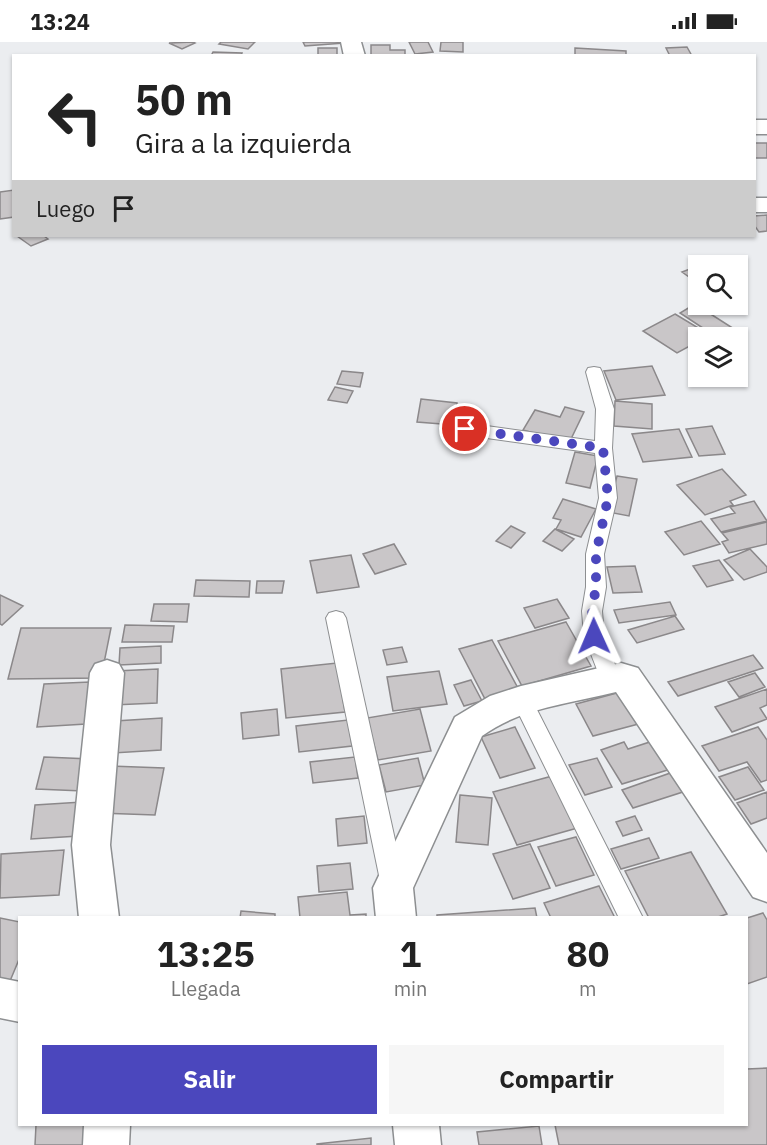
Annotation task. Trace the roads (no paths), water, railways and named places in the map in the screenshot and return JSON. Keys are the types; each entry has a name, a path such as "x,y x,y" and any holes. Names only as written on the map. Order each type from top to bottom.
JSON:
{"street":[{"path":"99,916 91,845 107,673"},
{"path":"395,903 468,727 484,713 522,700 626,678 767,885"},
{"path":"0,998 18,1002"},
{"path":"106,1145 107,1126"},
{"path":"416,1126 418,1145"}],"lane":[{"path":"594,372 605,409 603,448 608,498 596,554 596,587 592,611 594,636 611,680"},
{"path":"465,429 603,448"},
{"path":"336,618 395,903"},
{"path":"522,700 631,916"}]}
